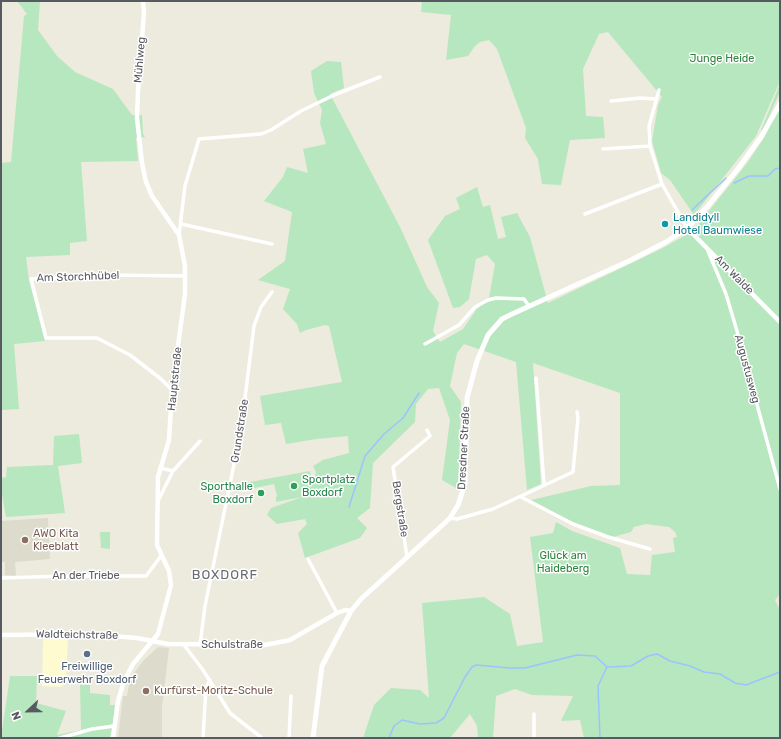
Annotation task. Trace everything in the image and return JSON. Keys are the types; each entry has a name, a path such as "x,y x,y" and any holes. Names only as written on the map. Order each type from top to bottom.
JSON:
{"main road":[{"name":"Dresdner Straße","path":"313,738 322,666 351,611 361,599 450,518 458,505 465,484 467,398 478,355 488,335 502,319 656,248 687,228 708,207 737,170 761,137 780,104"}],"street":[{"name":"Mühlweg","path":"137,118 144,12 143,1"},
{"path":"179,235 185,186 199,139 261,134 271,130 306,108 380,77"},
{"path":"659,90 649,126 650,146 662,184 687,228"},
{"path":"611,100 640,98 656,99"},
{"name":"Hauptstraße","path":"113,738 124,681 133,664 153,642 158,634 171,585 169,571 161,556 158,544 158,501 160,468 169,440 172,390 185,294 184,256 179,235 152,196 146,182 142,163 137,118"},
{"path":"603,148 650,146"},
{"path":"586,214 662,184"},
{"path":"181,224 272,244"},
{"name":"Am Walde","path":"687,228 708,251 780,322"},
{"name":"Augustusweg","path":"708,251 726,294 780,489"},
{"name":"Am Storchhübel","path":"172,390 130,355 97,338 46,338 31,279 113,275 185,276"},
{"name":"Grundstraße","path":"200,645 204,606 241,430 254,326 261,307 272,292"},
{"path":"425,344 459,325 475,307 488,300 496,298 524,298 530,306"},
{"path":"536,378 544,484"},
{"path":"450,518 457,519 493,509 521,497 544,484 573,472 578,418 577,412"},
{"name":"Bergstraße","path":"407,558 393,467 430,436 427,430"},
{"path":"158,501 173,471 200,440"},
{"path":"160,468 173,471"},
{"path":"521,497 573,524 608,537 650,549"},
{"name":"An der Triebe","path":"1,578 146,576 161,556"},
{"path":"308,559 337,613"},
{"name":"Schulstraße","path":"153,642 184,645 251,646 277,644 299,635 337,613 345,610 351,611"},
{"name":"Waldteichstraße","path":"1,635 87,634 137,638 153,642"},
{"path":"184,645 210,680 230,713 262,738"},
{"path":"203,738 206,688 210,680"},
{"path":"289,738 291,696"},
{"path":"534,714 534,738"},
{"path":"60,738 115,726"}],"shaded area":[{"name":"AWO Kita Kleeblatt","path":"48,518 50,559 15,562 16,576 5,575 5,562 1,562 1,521"},
{"path":"68,637 66,683 61,687 42,686 43,638"},
{"name":"Kurfürst-Moritz-Schule","path":"158,647 169,648 162,707 162,738 118,738 123,696 127,696 130,679 143,661"}],"green space":[{"path":"17,1 40,1 38,30 57,56 75,72 113,89 132,115 142,115 143,134 145,137 136,138 138,161 81,162 87,241 70,243 70,255 26,257 29,280 45,341 14,344 19,409 1,410 1,163 11,162 24,16 27,14"},
{"name":"Junge Heide","path":"422,1 780,1 780,81 756,136 694,215 670,180 661,173 652,141 658,105 662,97 608,32 599,34 583,69 586,116 603,117 605,138 570,140 561,185 542,184 538,159 525,138 526,128 497,49 489,40 480,42 468,56 446,60 451,15 421,12"},
{"name":"Glück am Haideberg","path":"327,61 341,62 344,88 330,94 401,229 427,287 439,303 433,331 440,342 463,329 476,310 489,298 495,264 487,255 476,259 469,299 460,307 453,308 428,240 445,216 460,209 456,198 477,187 483,207 490,205 498,239 506,237 501,217 517,213 530,237 548,303 661,249 693,231 748,162 764,138 780,104 780,594 775,600 780,610 780,738 584,738 580,720 561,721 573,696 532,695 515,689 496,696 493,738 478,738 477,726 470,714 450,738 363,738 374,705 391,688 420,690 429,698 422,603 484,597 510,614 517,646 543,642 530,537 553,533 556,522 572,531 620,548 627,574 650,575 652,555 675,552 673,538 677,537 675,532 669,527 646,524 634,527 631,532 613,537 572,522 531,500 591,486 620,485 620,393 533,363 541,484 527,490 516,362 464,344 457,353 450,386 461,402 458,489 442,480 450,420 439,388 428,389 416,404 415,422 373,463 370,508 357,518 367,528 360,538 305,558 298,533 307,524 305,519 277,524 267,515 271,508 302,497 276,502 277,496 274,484 235,492 233,485 310,471 313,486 316,472 313,466 323,460 349,453 348,436 286,444 281,423 265,425 260,396 342,382 329,326 325,325 300,333 297,324 283,309 290,289 258,280 285,261 292,212 264,201 283,177 287,167 308,173 303,149 326,144 320,123 322,110 314,93 311,71"},
{"path":"780,84 780,92 762,132 761,130"},
{"path":"79,434 82,463 58,466 65,513 6,517 1,489 1,478 6,477 7,467 53,465 54,436"},
{"path":"100,532 110,532 110,549 101,548"},
{"path":"10,676 37,676 36,703 66,711 57,735 81,730 80,685 90,685 90,693 110,695 110,705 115,705 113,724 86,730 112,727 110,738 1,738"}],"waterway":[{"path":"734,183 749,176 768,176 775,169 780,168"},
{"path":"692,210 726,178"},
{"path":"349,507 365,456 384,434 403,418 419,393"},
{"path":"600,738 598,686 607,667 631,666 648,656 657,654 670,661 690,666 704,672 720,674 735,683 746,685 780,672"},
{"path":"389,738 394,726 402,720 420,724 436,723 444,718 465,677 472,667 476,665 525,668 577,655 595,656 607,667"}],"place":[{"name":"Landidyll Hotel Baumwiese","path":"665,224"},
{"name":"Sportplatz Boxdorf","path":"294,486"},
{"name":"Sporthalle Boxdorf","path":"261,493"},
{"name":"AWO Kita Kleeblatt","path":"25,540"},
{"name":"Freiwillige Feuerwehr Boxdorf","path":"87,654"},
{"name":"Kurfürst-Moritz-Schule","path":"146,691"}],"district":[{"name":"BOXDORF","path":"225,575"}]}
